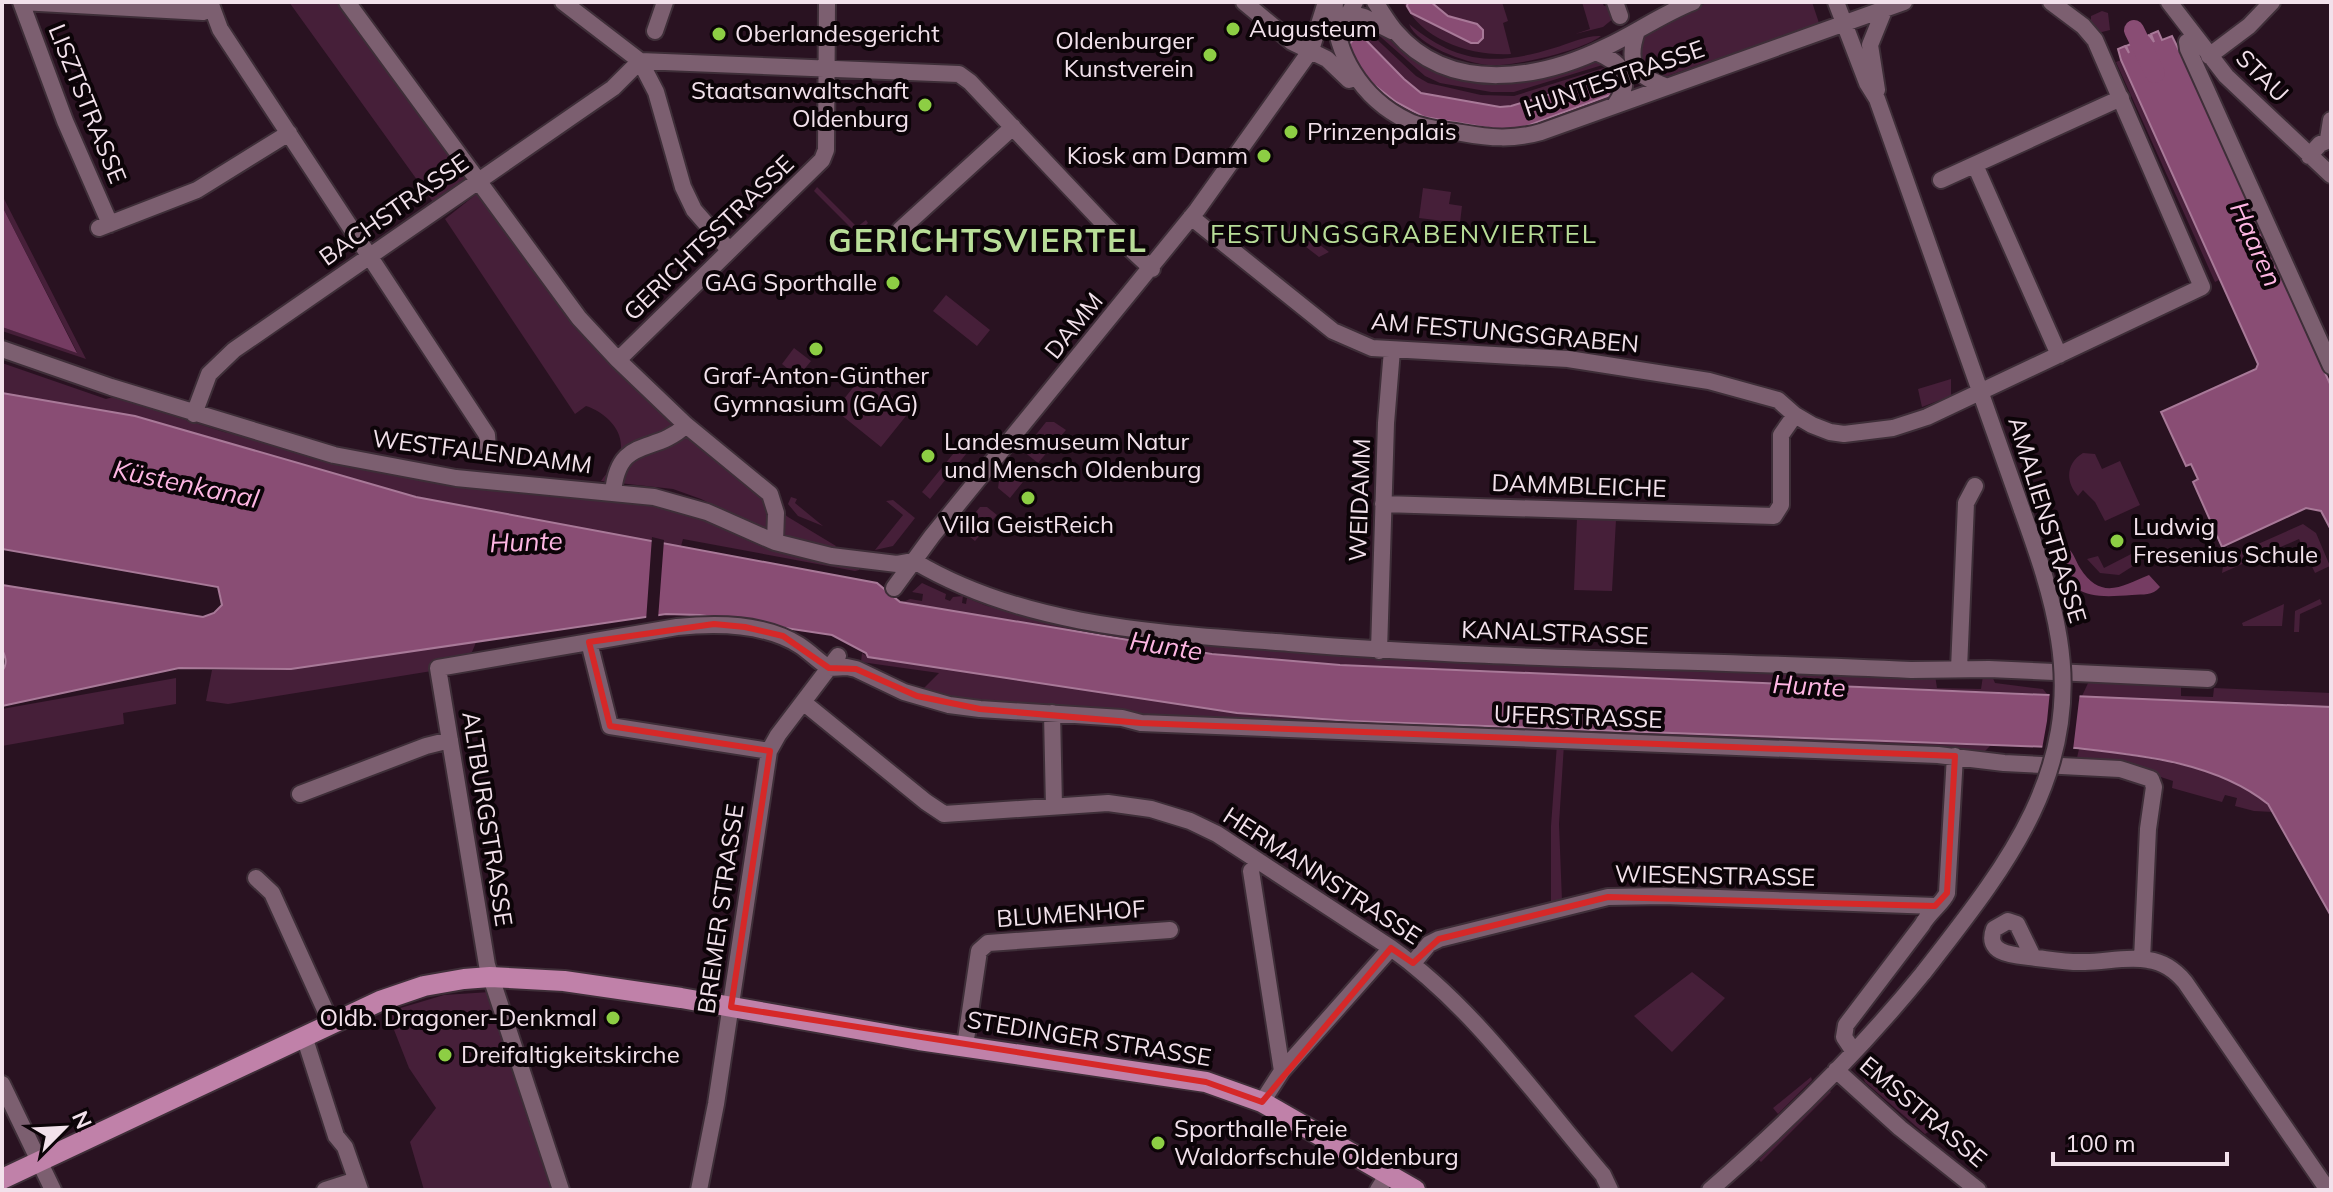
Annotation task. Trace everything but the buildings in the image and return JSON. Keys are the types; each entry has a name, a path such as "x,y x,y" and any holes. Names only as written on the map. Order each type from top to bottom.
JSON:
{"main road":[{"name":"STEDINGER STRASSE","path":"2,1179 380,1001 424,986 490,977 564,981 1206,1082 1262,1102 1383,1182 1415,1190"}],"street":[{"path":"21,2 203,12 210,6 220,29 487,435 488,448"},
{"name":"LISZTSTRASSE","path":"21,2 104,226 197,190 289,133"},
{"path":"347,2 579,318 686,425 770,494 776,513 775,542"},
{"path":"563,2 640,61 656,92 683,187 694,210 729,250"},
{"path":"655,31 665,2"},
{"name":"GERICHTSSTRASSE","path":"618,360 822,160 826,150 827,2"},
{"path":"1244,2 1292,42 1335,65 1379,107 1405,120"},
{"path":"1311,51 1326,2"},
{"name":"HUNTESTRASSE","path":"1335,2 1339,47 1355,74 1382,102 1405,120 1422,127 1500,139 1520,138 1904,2"},
{"path":"1375,2 1397,33"},
{"path":"1311,51 1352,8 1397,33 1440,64 1474,75 1494,77 1534,71 1596,52 1693,2"},
{"name":"AMALIENSTRASSE","path":"1710,1190 1783,1125 1854,1052 1924,972 1992,884 2015,849 2044,789 2063,712 2062,662 2053,608 2001,448 1877,99 1836,2"},
{"path":"1941,180 2121,98 2090,32 2051,2"},
{"name":"STAU","path":"2169,2 2226,76 2331,175"},
{"path":"2209,56 2249,26 2272,2"},
{"name":"AMALIENSTRASSE","path":"1877,99 1877,80 1870,45 1885,8"},
{"path":"1637,31 1632,48 1636,68 1642,77 1665,86"},
{"path":"2194,37 2187,42 2188,49 2331,366"},
{"name":"DAMM","path":"894,588 1152,269 1311,51"},
{"path":"1596,52 1616,62 1623,73 1623,94 1615,105"},
{"path":"640,61 959,74 1105,225 1152,269"},
{"name":"BACHSTRASSE","path":"194,414 203,385 218,364 234,350 613,88 640,61"},
{"name":"AM FESTUNGSGRABEN","path":"1191,217 1333,331 1372,348 1528,356 1606,364 1709,381 1778,400 1795,415 1830,432 1875,432 1914,422 2200,289 2201,281 2121,98"},
{"path":"2309,156 2320,144 2330,139 2331,120"},
{"path":"900,230 1013,127"},
{"path":"1975,165 2059,355"},
{"name":"WESTFALENDAMM","path":"2,349 194,414 334,455 394,468 533,487 654,497 691,506 775,542 859,560 897,564 914,561"},
{"name":"WEIDAMM","path":"1379,651 1386,423 1392,350"},
{"name":"DAMMBLEICHE","path":"1383,504 1774,516 1781,505 1781,435 1795,415"},
{"path":"613,492 618,463 627,455 686,425"},
{"path":"1959,669 1966,503 1975,486"},
{"name":"KANALSTRASSE","path":"914,561 984,594 1124,630 1379,651 2208,679"},
{"path":"769,751 610,726 589,642 677,627 729,625 783,636 834,662"},
{"name":"ALTBURGSTRASSE","path":"561,1190 490,977 438,668 589,642"},
{"name":"BREMER STRASSE","path":"699,1190 709,1147 769,751 834,662"},
{"name":"UFERSTRASSE","path":"834,662 917,696 980,709 1156,723 1955,756 2004,763 2120,769 2151,779 2154,787 2148,829 2142,959"},
{"name":"HERMANNSTRASSE","path":"803,702 944,814 1108,803 1151,809 1190,821 1250,854 1413,963 1462,1007 1603,1175 1610,1190"},
{"path":"1052,713 1054,807"},
{"path":"300,794 426,746 450,740"},
{"path":"1854,1052 1844,1037 1846,1025 1935,906 1945,899 1955,756"},
{"path":"1251,871 1282,1071"},
{"path":"256,878 272,893 331,1023"},
{"name":"WIESENSTRASSE","path":"1413,963 1429,944 1439,939 1608,897 1664,896 1935,906"},
{"name":"BLUMENHOF","path":"965,1046 979,951 988,943 1170,930"},
{"path":"1262,1102 1282,1071 1391,948"},
{"path":"2033,957 2067,962 2142,959 2164,964 2179,975 2328,1190"},
{"path":"304,1036 333,1128 345,1147 358,1185 325,1190"},
{"name":"EMSSTRASSE","path":"1836,1070 1900,1128 1978,1190"},
{"path":"2,1084 53,1190"}],"highlighted area":[{"path":"714,624 745,627 783,636 829,668 856,669 917,696 980,709 1141,723 1955,756 1947,893 1935,906 1608,897 1439,939 1413,963 1391,948 1262,1102 1206,1082 731,1007 770,751 610,726 589,642"}],"shaded area":[{"path":"289,2 341,2 468,177 433,202"},
{"path":"1403,2 1408,2 1411,13 1471,43 1483,38 1483,30 1477,24 1448,16 1431,2 1502,2 1508,21 1503,23 1511,54 1480,52 1449,43 1423,27 1412,16"},
{"path":"1582,2 1608,5 1614,18 1603,27 1575,34 1590,29"},
{"path":"1708,2 1812,2 1819,23 1659,79 1637,59 1642,34"},
{"path":"2102,11 2108,13 2110,30 2098,33 2091,23 2091,16"},
{"path":"1366,24 1381,32 1420,64 1465,82 1510,82 1599,58 1609,63 1514,92 1491,92 1440,83 1425,76"},
{"path":"1409,24 1444,47 1478,58 1533,54 1584,38 1601,36 1547,57 1488,65 1467,61 1431,46"},
{"path":"1368,31 1416,76 1428,83 1481,95 1514,96 1613,65 1620,80 1612,99 1519,133 1416,117 1373,90 1347,47 1396,102 1424,117 1531,126 1613,94 1500,107 1421,93 1403,79 1359,33 1363,35"},
{"path":"2121,60 2213,265 2219,280 2215,282 2116,62"},
{"path":"817,187 857,227 866,220 868,223 851,240 848,237 854,231 814,191"},
{"path":"1423,188 1451,192 1449,204 1462,206 1460,223 1419,218"},
{"path":"479,192 622,372 700,447 788,517 836,546 833,550 760,528 673,489 601,481 620,454 617,430 607,418 586,406 575,414 445,219"},
{"path":"2,195 86,359 2,331 2,327 77,352 2,206"},
{"path":"2,206 77,353 2,327"},
{"path":"1290,222 1329,252 1319,257 1288,233"},
{"path":"946,295 990,330 977,346 933,311"},
{"path":"794,348 811,361 798,377 782,364"},
{"path":"2,363 106,399 113,397 224,432 404,476 666,506 693,512 797,556 860,565 859,570 683,539 681,546 650,541 416,497 135,416 2,393"},
{"path":"864,374 910,411 881,447 835,410"},
{"path":"1951,379 1951,396 1922,407 1918,389"},
{"path":"1046,422 1054,422 1066,430 1038,463 1023,451"},
{"path":"962,443 970,449 930,499 922,492"},
{"path":"2083,453 2095,454 2102,469 2120,461 2140,505 2105,521 2095,502 2083,490 2078,496 2069,479 2073,462"},
{"path":"1012,464 1027,477 1010,498 998,488 999,481"},
{"path":"791,497 797,499 795,503 823,526 798,516 788,504"},
{"path":"893,500 915,518 893,546 875,550 903,515 886,501"},
{"path":"980,507 987,507 997,515 975,541 965,533 964,526"},
{"path":"1577,518 1616,520 1612,591 1574,590"},
{"path":"2303,524 2316,533 2330,566 2315,573 2299,539 2222,573 2224,559"},
{"path":"2066,547 2096,585 2112,588 2149,575 2160,587 2144,594 2104,596 2082,592 2069,577"},
{"path":"2137,551 2144,553 2141,561 2119,575 2100,573 2087,559 2098,556 2104,568"},
{"path":"922,583 946,594 945,599 950,601 953,597 963,596 962,603 966,604 967,598 987,606 1164,641 1378,656 1935,675 1937,688 1981,689 1983,676 1992,676 1995,683 2043,689 2047,694 1281,662 1149,644 903,602 910,599 922,601 923,594 912,592"},
{"path":"2320,599 2322,604 2300,614 2299,632 2294,632 2295,611"},
{"path":"2284,604 2282,626 2243,626 2242,623"},
{"path":"477,640 472,652 438,670 228,704 206,701 212,670 291,669"},
{"path":"862,653 868,657 1237,713 1350,721 1990,746 1979,757 1142,718 942,700 919,693 939,673 861,662"},
{"path":"176,678 176,704 123,713 124,724 2,746 2,709"},
{"path":"2089,681 2181,684 2181,696 2213,697 2214,688 2331,693 2331,707 2091,698 2082,696"},
{"path":"1557,744 1564,744 1559,824 1562,901 1551,904 1551,826"},
{"path":"2079,749 2155,760 2213,774 2239,784 2259,797 2273,812 2235,806 2237,798 2225,795 2222,802 2172,788 2173,781 2121,764 2076,762"},
{"path":"1692,972 1725,998 1672,1052 1634,1016"},
{"path":"490,992 558,1190 424,1190 410,1142 436,1108 409,1068 387,1012 444,995"},
{"path":"1865,1067 1875,1072 1871,1079 1930,1131 1925,1134 1865,1082 1862,1074"},
{"path":"1811,1077 1812,1080 1778,1114 1773,1108"},
{"path":"1829,1090 1831,1092 1761,1162 1759,1160"}],"water":[{"path":"1408,2 1431,2 1448,16 1477,24 1483,30 1483,38 1478,43 1471,43 1411,13"},
{"path":"2158,31 2162,40 2172,36 2201,95 2331,386 2331,530 2321,511 2306,508 2222,547 2193,482 2198,479 2191,464 2186,466 2161,412 2256,369 2258,364 2121,60 2118,49 2125,46 2129,53 2126,46 2133,43 2137,52 2147,47 2143,38 2149,35 2154,42 2151,34"},
{"path":"1359,33 1421,93 1500,107 1605,78 1613,94 1519,129 1500,130 1424,117 1396,102 1369,81 1347,47"},
{"path":"2,393 135,416 416,497 877,583 900,602 1212,654 1340,665 2331,707 2331,916 2268,804 2225,779 2151,758 2076,748 1350,721 1237,713 868,657 832,635 700,615 666,614 291,669 179,668 2,706 2,671 6,660 2,650 2,585 203,617 214,613 222,605 218,587 2,549"}],"pier":[{"path":"652,537 664,540 658,619 646,621"},
{"path":"2047,690 2080,692 2073,750 2076,752 2036,751 2042,749 2050,691"}],"waterway":[{"name":"Haaren","path":"2134,30 2155,73"}],"place":[{"name":"Augusteum","path":"1233,29"},
{"name":"Oberlandesgericht","path":"719,34"},
{"name":"Oldenburger Kunstverein","path":"1210,55"},
{"name":"Staatsanwaltschaft Oldenburg","path":"925,105"},
{"name":"Prinzenpalais","path":"1291,132"},
{"name":"Kiosk am Damm","path":"1264,156"},
{"name":"GAG Sporthalle","path":"893,283"},
{"name":"Graf-Anton-Günther Gymnasium (GAG)","path":"816,349"},
{"name":"Landesmuseum Natur und Mensch Oldenburg","path":"928,456"},
{"name":"Villa GeistReich","path":"1028,498"},
{"name":"Ludwig Fresenius Schule","path":"2117,541"},
{"name":"Oldb. Dragoner-Denkmal","path":"613,1018"},
{"name":"Dreifaltigkeitskirche","path":"445,1055"},
{"name":"Sporthalle Freie Waldorfschule Oldenburg","path":"1158,1143"}],"district":[{"name":"FESTUNGSGRABENVIERTEL","path":"1404,234"},
{"name":"GERICHTSVIERTEL","path":"988,241"}],"water label":[{"name":"Küstenkanal","path":"186,484"},
{"name":"Hunte","path":"526,542"},
{"name":"Hunte","path":"1166,646"},
{"name":"Hunte","path":"1809,686"}]}
